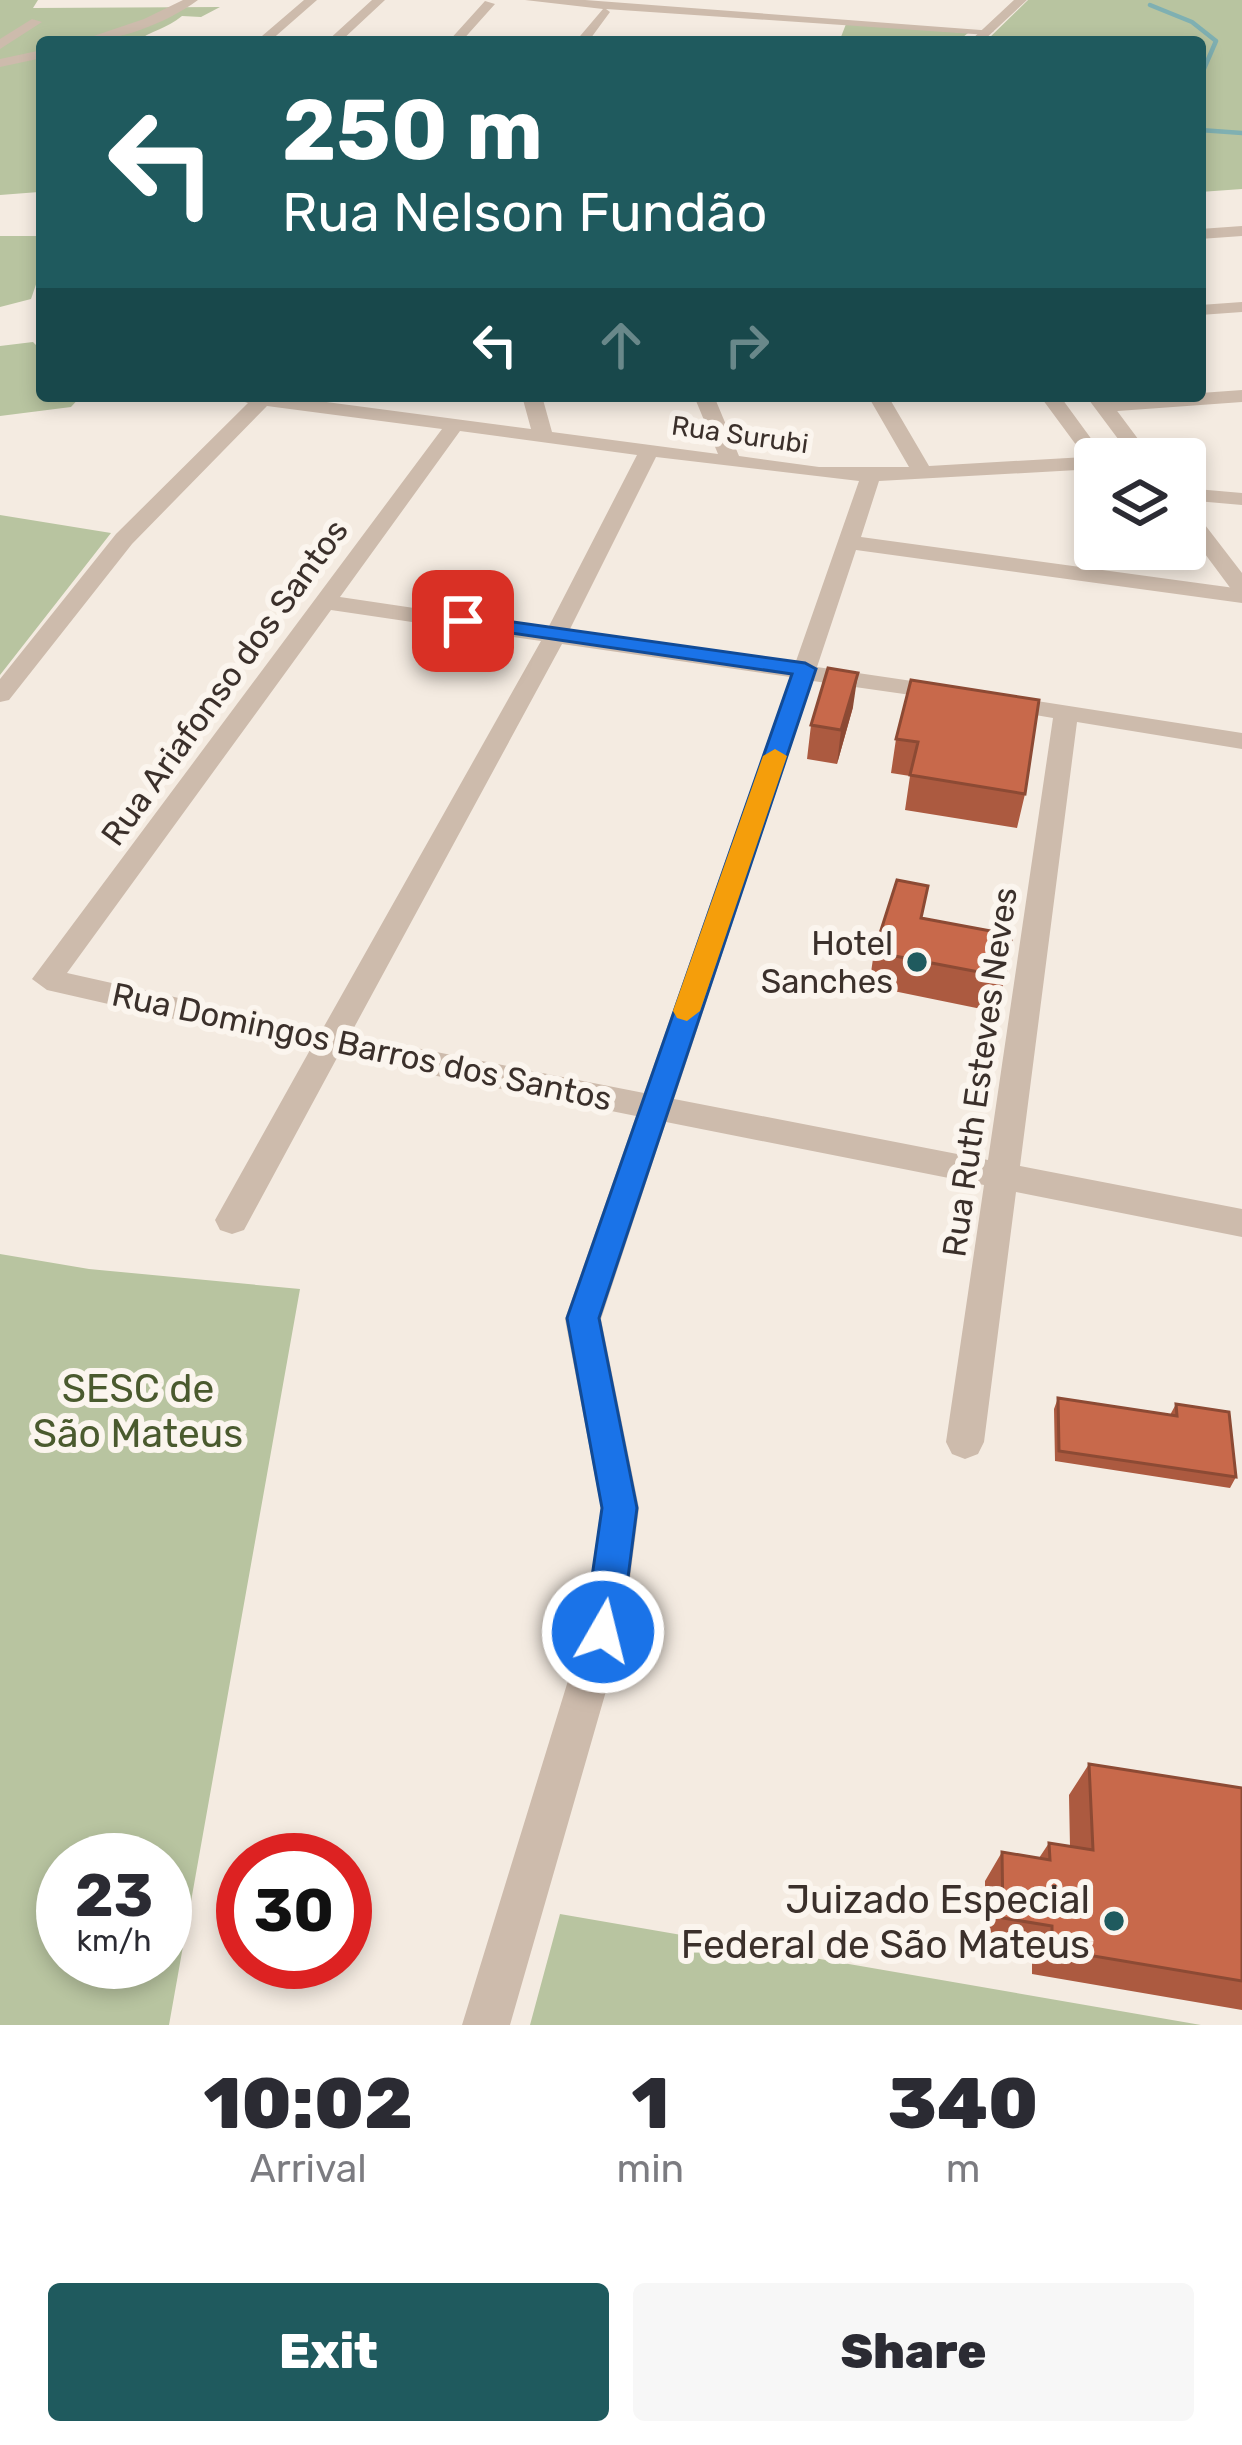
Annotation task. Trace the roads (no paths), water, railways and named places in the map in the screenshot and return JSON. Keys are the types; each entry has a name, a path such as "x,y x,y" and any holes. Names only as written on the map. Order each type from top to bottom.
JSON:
{"street":[{"path":"102,36 148,22 192,0"},
{"path":"268,36 311,0"},
{"path":"339,36 379,0"},
{"path":"531,0 660,4 827,30 988,31"},
{"path":"810,0 827,30"},
{"path":"982,36 1021,0"},
{"path":"460,36 489,4"},
{"path":"586,36 604,12"},
{"path":"0,45 36,22"},
{"path":"0,63 36,55"},
{"path":"1206,234 1242,231"},
{"path":"1206,310 1242,307"},
{"path":"1206,397 1242,396"},
{"path":"0,695 124,538 260,402"},
{"name":"Rua Surubi","path":"310,402 359,404 455,425 871,475 1074,462"},
{"path":"534,402 543,436"},
{"path":"706,402 731,461"},
{"path":"881,402 922,472"},
{"path":"1054,402 1079,438"},
{"path":"1101,402 1127,438"},
{"name":"Rua Ariafonso dos Santos","path":"47,979 455,425"},
{"path":"232,1220 556,634 650,450"},
{"path":"485,2025 603,1632 620,1508 583,1318 871,475"},
{"path":"1206,496 1242,499"},
{"path":"1206,541 1242,592"},
{"path":"848,542 1242,592"},
{"path":"324,602 805,669 1242,741"},
{"name":"Rua Ruth Esteves Neves","path":"965,1442 1066,713"},
{"name":"Rua Domingos Barros dos Santos","path":"47,979 330,1043 1242,1223"}],"waterway":[{"path":"1150,5 1192,22 1216,41 1206,64"},
{"path":"1206,130 1242,133"}],"place":[{"name":"Hotel Sanches","path":"917,962"},
{"name":"Juizado Especial Federal de São Mateus","path":"1114,1921"}],"park label":[{"name":"SESC de São Mateus","path":"138,1410"}]}
